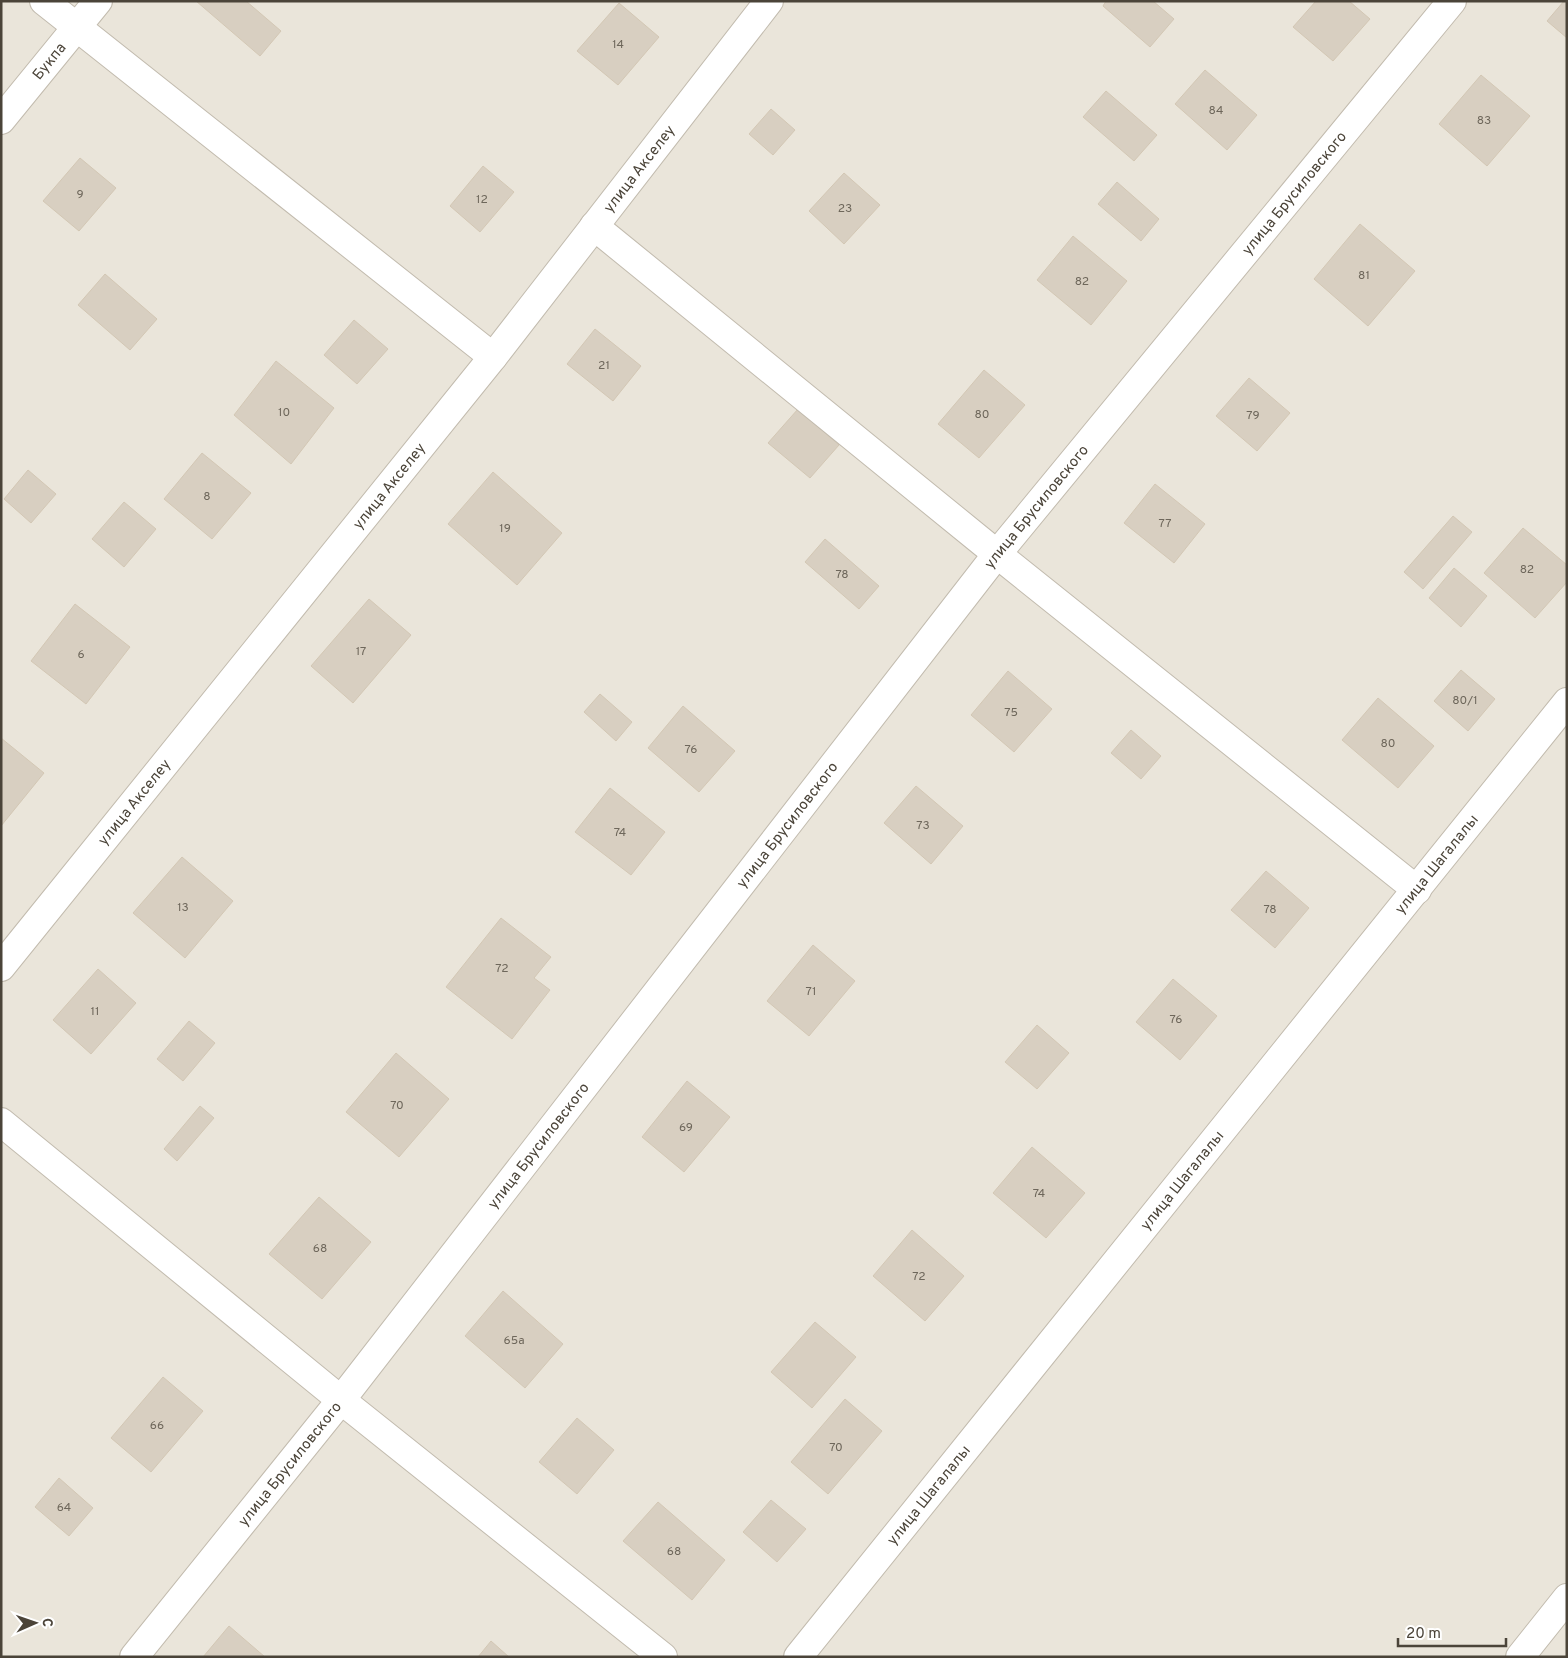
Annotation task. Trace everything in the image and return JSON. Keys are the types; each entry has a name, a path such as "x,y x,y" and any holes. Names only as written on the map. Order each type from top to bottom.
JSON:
{"street":[{"path":"44,1 493,356"},
{"name":"Букпа","path":"1,120 98,1"},
{"name":"улица Акселеу","path":"1,967 493,356 769,1"},
{"name":"улица Брусиловского","path":"134,1657 341,1400 997,554 1452,1"},
{"path":"594,226 997,554 1417,890"},
{"name":"улица Шагалалы","path":"798,1657 1567,702"},
{"path":"1,1122 341,1400 663,1657"},
{"path":"1520,1657 1567,1598"}],"shaded area":[{"path":"1,1 1567,1 1567,1657 1,1657"}],"building":[{"path":"196,1 246,1 281,31 260,56"},
{"path":"1106,1 1153,1 1174,19 1150,47 1103,6"},
{"path":"1316,1 1349,1 1370,19 1333,61 1293,27"},
{"path":"1564,1 1567,1 1567,38 1547,21"},
{"path":"619,3 659,37 618,85 577,51"},
{"path":"1205,70 1257,115 1227,150 1175,104"},
{"path":"1481,75 1530,116 1487,166 1439,124"},
{"path":"1106,91 1157,135 1134,161 1083,117"},
{"path":"771,109 795,130 773,155 749,134"},
{"path":"80,158 116,188 79,231 43,201"},
{"path":"483,166 514,192 480,232 450,206"},
{"path":"844,173 880,205 844,244 809,211"},
{"path":"1117,182 1159,219 1141,241 1098,204"},
{"path":"1360,224 1415,271 1368,326 1314,279"},
{"path":"1073,236 1127,281 1091,325 1037,280"},
{"path":"105,274 157,319 130,350 78,305"},
{"path":"354,320 388,349 357,384 324,355"},
{"path":"595,329 641,366 613,401 567,364"},
{"path":"276,361 334,408 291,464 234,415"},
{"path":"984,370 1025,405 979,458 938,424"},
{"path":"1249,378 1290,413 1257,451 1216,416"},
{"path":"798,409 839,445 810,478 768,443"},
{"path":"202,453 251,493 212,539 164,499"},
{"path":"28,470 56,494 31,523 4,499"},
{"path":"493,472 562,533 517,585 448,524"},
{"path":"1155,484 1205,524 1174,563 1124,523"},
{"path":"124,502 156,529 124,567 92,539"},
{"path":"1453,516 1472,532 1423,589 1404,572"},
{"path":"1523,528 1567,565 1567,582 1535,618 1484,573"},
{"path":"825,539 879,586 859,609 805,562"},
{"path":"1454,568 1487,596 1461,627 1429,598"},
{"path":"369,599 411,635 353,703 311,666"},
{"path":"75,604 130,647 86,704 31,661"},
{"path":"1461,670 1495,699 1468,731 1434,701"},
{"path":"1008,671 1052,709 1014,752 971,715"},
{"path":"600,694 632,722 616,741 584,712"},
{"path":"1378,698 1434,746 1398,788 1342,740"},
{"path":"683,706 735,751 699,792 648,748"},
{"path":"1131,730 1161,756 1141,779 1111,753"},
{"path":"1,738 44,773 1,826"},
{"path":"916,786 963,826 931,864 884,823"},
{"path":"610,788 665,832 631,875 575,832"},
{"path":"182,857 233,901 185,958 133,913"},
{"path":"1266,871 1309,908 1275,948 1231,910"},
{"path":"501,918 551,957 534,978 550,990 512,1039 446,987"},
{"path":"813,945 855,981 809,1036 767,1001"},
{"path":"98,969 136,1003 91,1054 53,1020"},
{"path":"1173,979 1217,1016 1180,1060 1136,1022"},
{"path":"189,1021 215,1043 183,1081 157,1059"},
{"path":"1037,1025 1069,1053 1037,1089 1005,1062"},
{"path":"396,1053 449,1099 399,1157 346,1112"},
{"path":"687,1081 730,1117 684,1172 642,1137"},
{"path":"200,1106 214,1118 177,1161 164,1149"},
{"path":"1032,1147 1085,1193 1046,1238 993,1193"},
{"path":"319,1197 371,1242 322,1299 269,1254"},
{"path":"912,1230 964,1276 925,1321 873,1276"},
{"path":"503,1291 563,1344 525,1388 465,1336"},
{"path":"815,1322 856,1357 812,1408 771,1372"},
{"path":"163,1377 203,1411 151,1472 111,1438"},
{"path":"845,1399 882,1431 828,1494 791,1462"},
{"path":"577,1418 614,1450 577,1494 539,1462"},
{"path":"59,1478 93,1508 69,1536 35,1507"},
{"path":"771,1500 806,1529 777,1562 743,1532"},
{"path":"658,1502 725,1560 692,1600 623,1541"},
{"path":"229,1626 265,1657 203,1657"},
{"path":"491,1641 509,1657 478,1657"}]}
